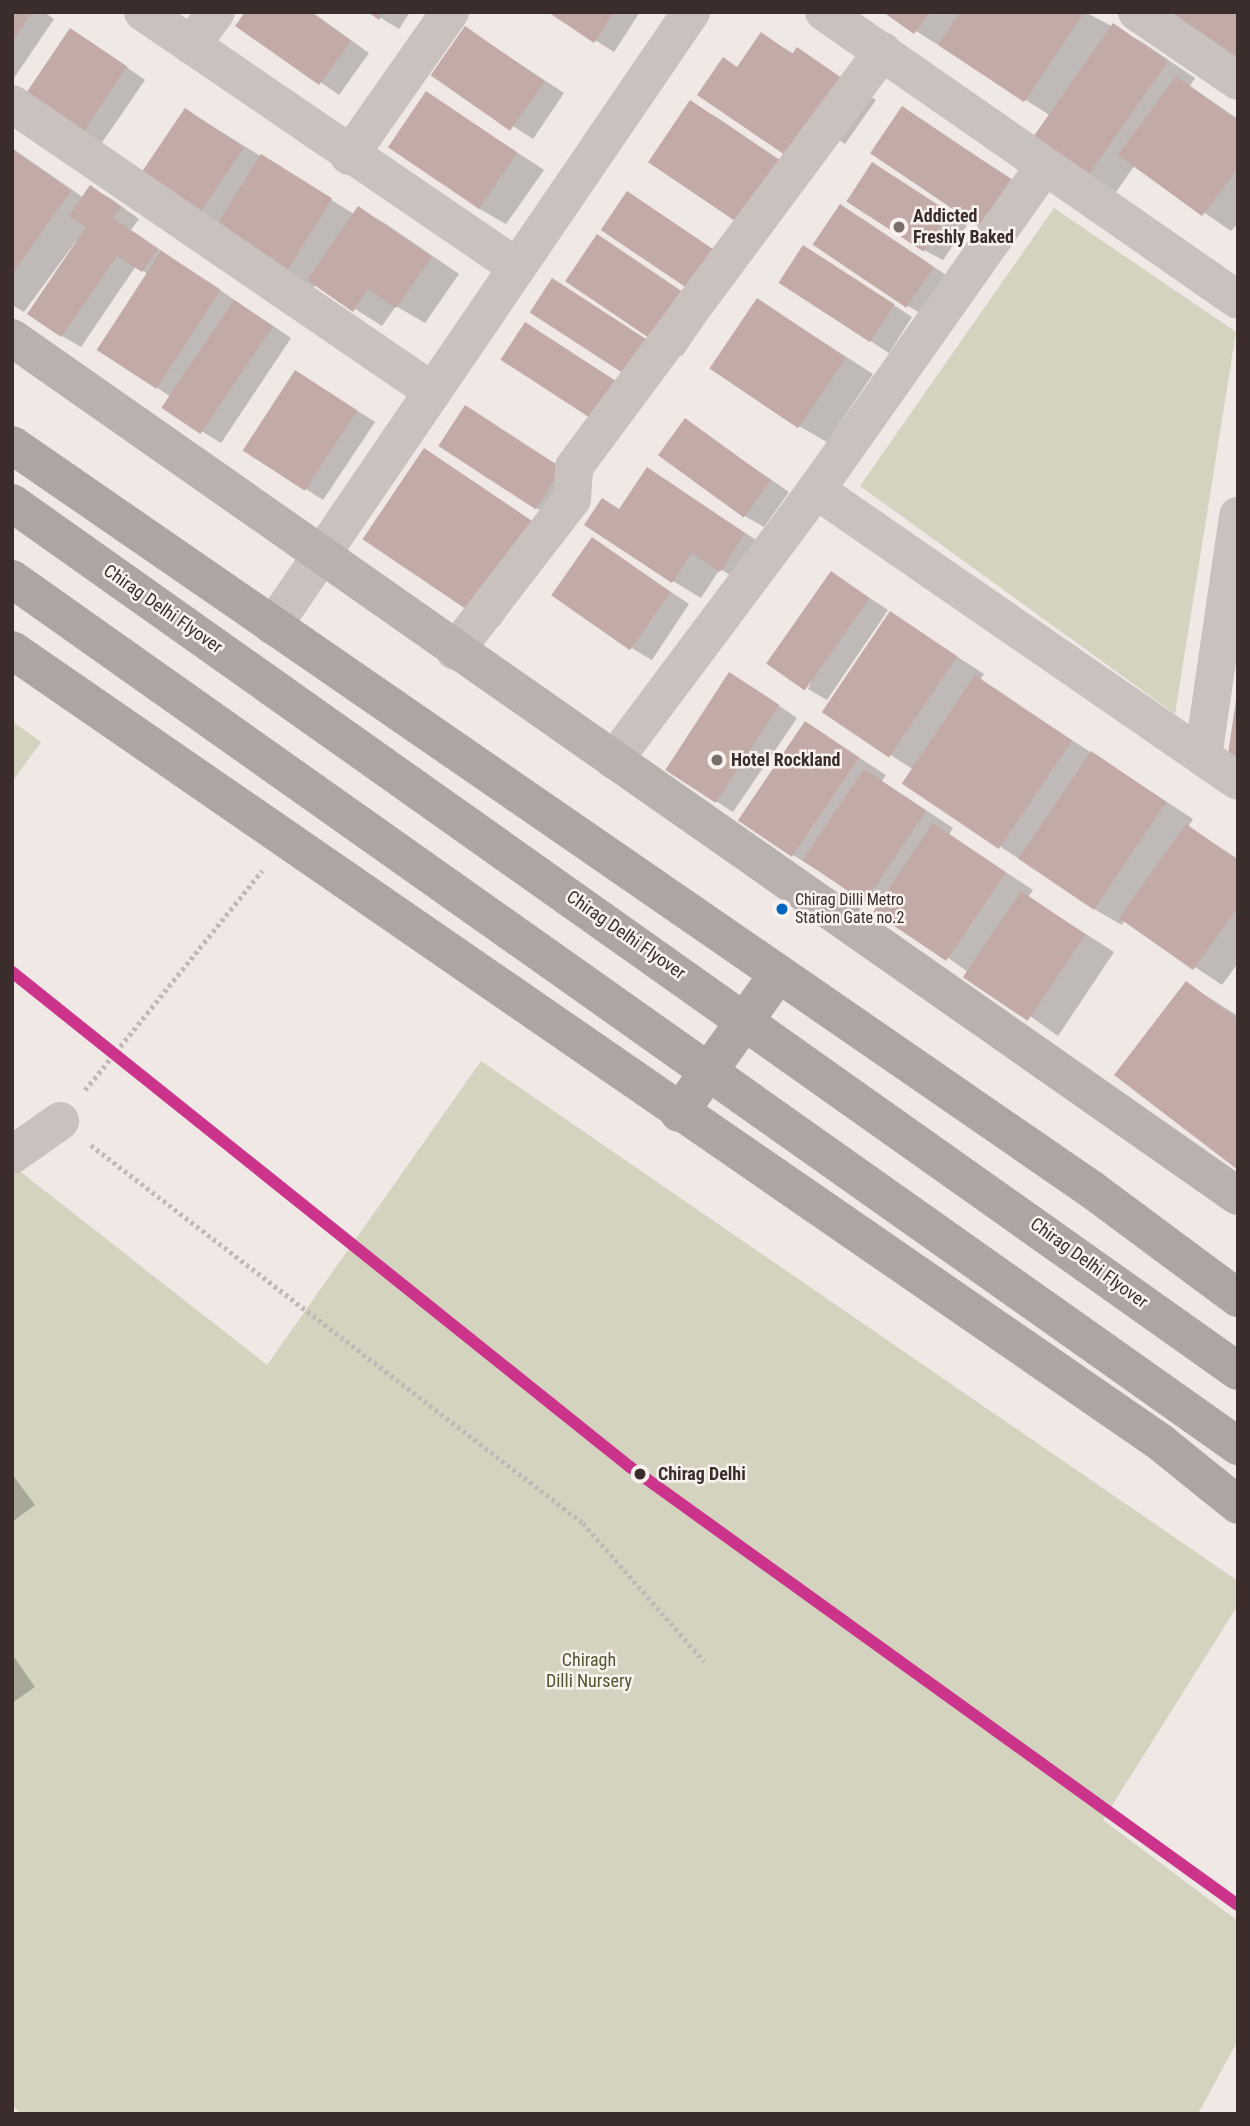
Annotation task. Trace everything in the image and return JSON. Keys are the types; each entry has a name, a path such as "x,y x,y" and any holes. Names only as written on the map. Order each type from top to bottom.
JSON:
{"main road":[{"path":"12,445 1091,1189 1238,1298"},
{"name":"Chirag Delhi Flyover","path":"12,503 1238,1371"},
{"path":"12,579 1238,1446"},
{"path":"12,650 679,1113 1160,1442 1238,1505"},
{"path":"679,1113 778,974"}],"street":[{"path":"143,12 349,156 517,267"},
{"path":"191,45 216,12"},
{"path":"349,156 450,12"},
{"path":"273,626 691,12"},
{"path":"824,12 1238,300"},
{"path":"1137,12 1238,81"},
{"path":"455,651 572,499 574,467 883,51"},
{"path":"12,104 432,391"},
{"path":"614,760 816,489 1044,167"},
{"path":"12,338 455,651 1238,1196"},
{"path":"816,489 1238,781"},
{"path":"1203,757 1238,516"},
{"path":"12,1155 60,1121"}],"path":[{"path":"287,841 60,1121 583,1523 704,1661"}],"green space":[{"path":"1054,208 1236,332 1175,714 860,486"},
{"path":"12,721 41,742 12,782"},
{"name":"Chiragh Dilli Nursery","path":"481,1061 1238,1581 1238,1605 1103,1820 1238,1921 1238,2040 1198,2114 21,2114 12,2105 12,1165 267,1365"}],"building":[{"path":"12,12 32,12 12,42"},
{"path":"245,12 311,12 351,41 319,85 235,26"},
{"path":"368,12 383,12 379,20"},
{"path":"548,12 614,12 594,43"},
{"path":"883,12 930,12 914,34"},
{"path":"960,12 1084,12 1024,102 938,45"},
{"path":"1171,12 1238,12 1238,67"},
{"path":"1113,23 1168,61 1087,177 1032,139"},
{"path":"465,26 544,82 510,131 431,75"},
{"path":"70,28 127,67 82,134 25,95"},
{"path":"761,32 792,54 797,47 849,83 785,155 697,95 723,57 737,67"},
{"path":"1176,76 1238,121 1238,168 1202,216 1118,155"},
{"path":"426,91 517,153 479,209 388,147"},
{"path":"690,100 781,162 739,224 648,162"},
{"path":"902,106 1011,179 979,227 870,153"},
{"path":"185,108 244,148 192,225 133,185"},
{"path":"12,149 71,191 12,274"},
{"path":"261,154 332,199 283,277 212,233"},
{"path":"872,162 949,212 924,252 846,201"},
{"path":"90,185 121,207 113,218 158,249 142,272 117,256 61,337 27,314 86,227 69,216"},
{"path":"627,191 717,251 690,290 601,230"},
{"path":"840,204 934,267 906,308 813,245"},
{"path":"358,206 432,257 396,308 368,289 353,312 307,280"},
{"path":"597,234 694,299 662,347 565,281"},
{"path":"803,245 894,304 870,342 778,283"},
{"path":"161,251 221,290 156,389 97,350"},
{"path":"552,278 655,345 633,379 530,312"},
{"path":"757,298 846,358 798,428 709,368"},
{"path":"234,300 273,326 200,434 161,408"},
{"path":"525,322 624,386 599,424 500,360"},
{"path":"295,370 357,410 305,491 243,451"},
{"path":"465,405 562,468 536,509 438,446"},
{"path":"685,418 771,480 744,518 658,455"},
{"path":"424,448 532,521 470,612 362,539"},
{"path":"647,467 745,533 720,572 692,553 672,583 584,525 602,498 619,509"},
{"path":"592,537 671,592 630,650 551,595"},
{"path":"831,571 870,598 805,691 766,664"},
{"path":"890,611 957,656 889,757 822,712"},
{"path":"729,672 779,705 716,803 665,770"},
{"path":"975,675 1072,740 999,849 902,784"},
{"path":"1236,700 1238,701 1238,770 1226,768"},
{"path":"805,721 859,757 792,857 738,820"},
{"path":"1091,751 1166,802 1094,910 1018,859"},
{"path":"864,769 926,811 865,902 802,860"},
{"path":"933,823 1006,872 946,961 873,912"},
{"path":"1186,824 1238,860 1238,907 1193,970 1119,918"},
{"path":"1021,891 1086,935 1028,1021 963,977"},
{"path":"1186,981 1238,1020 1238,1170 1114,1075"}],"transit line":[{"path":"12,972 630,1467 1238,1905"}],"place":[{"name":"Addicted Freshly Baked","path":"899,227"},
{"name":"Hotel Rockland","path":"717,760"},
{"name":"Chirag Dilli Metro Station Gate no.2","path":"782,909"},
{"name":"Chirag Delhi","path":"640,1474"}]}
